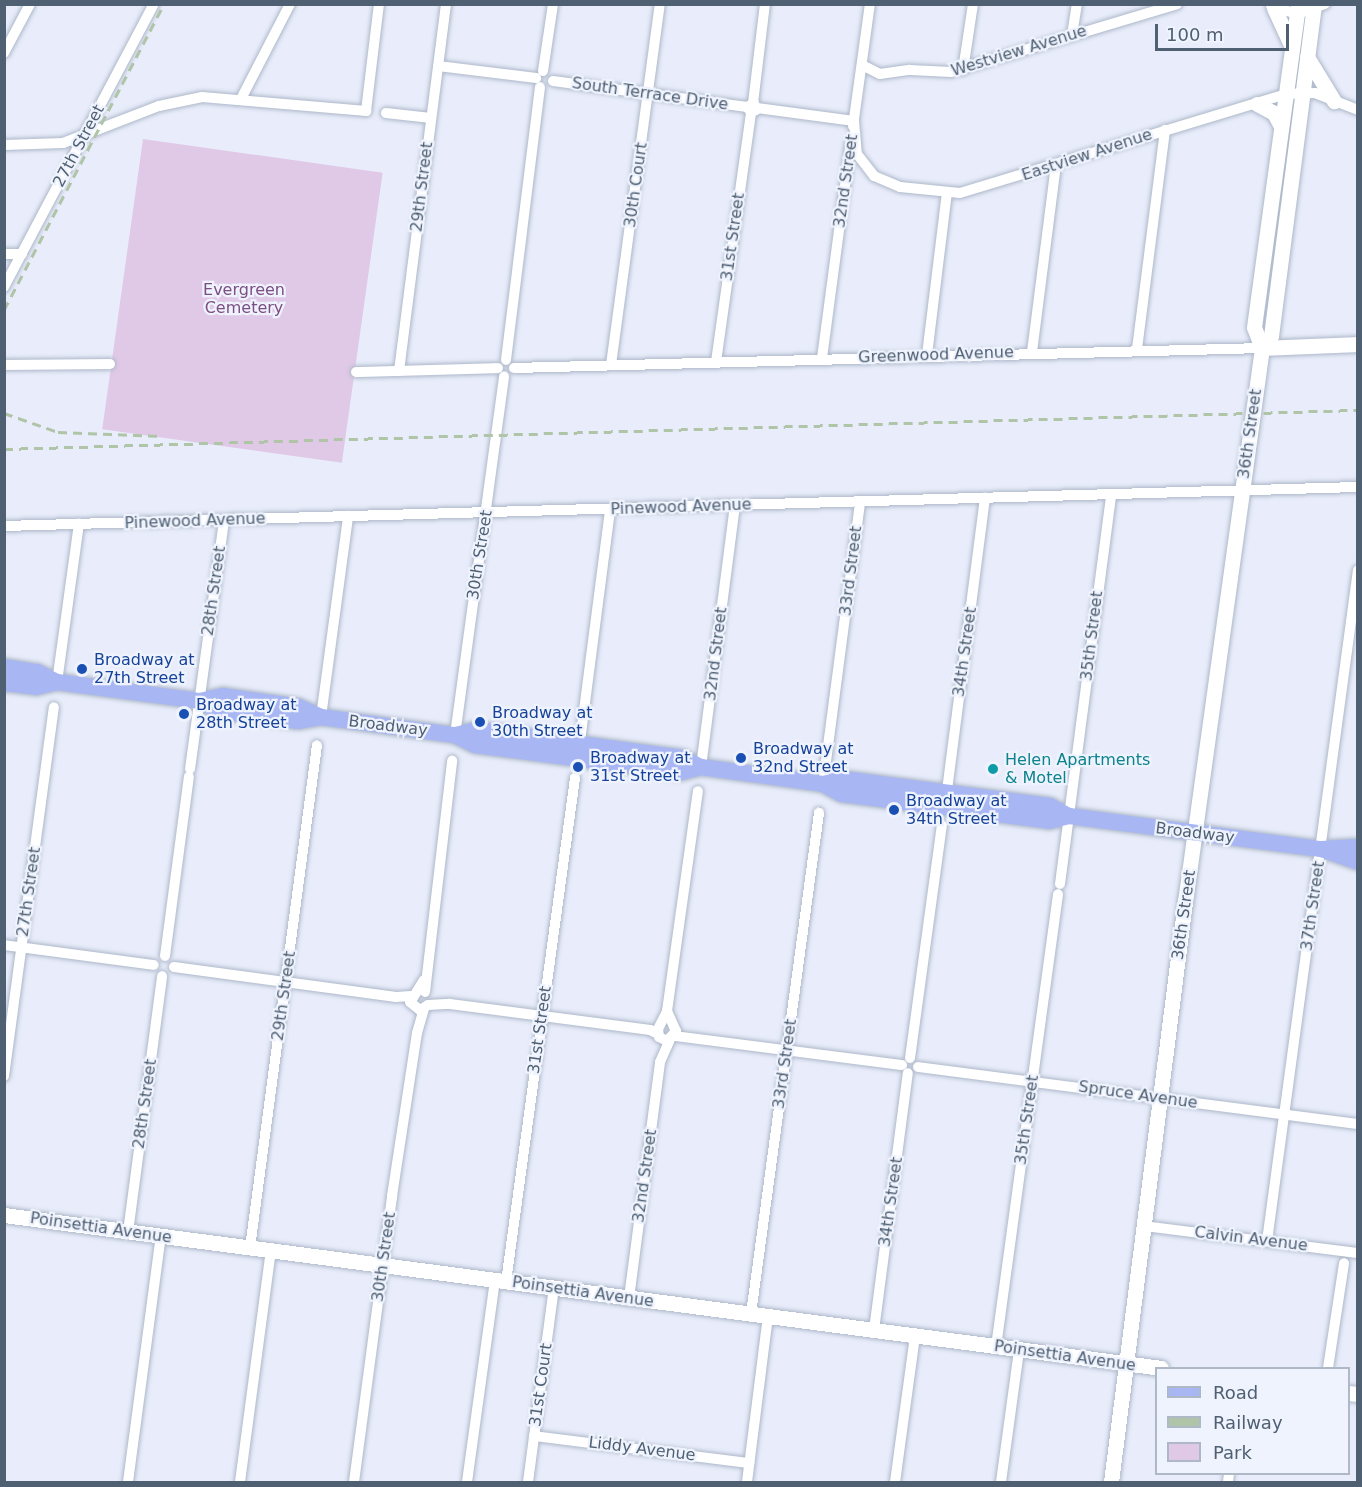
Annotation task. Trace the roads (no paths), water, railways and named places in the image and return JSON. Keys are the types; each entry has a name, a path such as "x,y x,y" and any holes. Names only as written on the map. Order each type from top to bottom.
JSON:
{"main road":[{"name":"Broadway","path":"4,667 37,672 57,682 199,701 223,696 299,707 321,717 455,735 475,745 579,751 681,772 701,767 823,784 842,794 946,800 1049,821 1069,816 1321,849 1358,847"},
{"name":"Broadway","path":"4,683 36,687 57,682"},
{"name":"Broadway","path":"1321,849 1358,862"}],"street":[{"path":"4,53 30,4"},
{"name":"27th Street","path":"4,287 154,4"},
{"path":"242,97 290,4"},
{"path":"4,146 63,143 179,100 242,97 366,111 379,4"},
{"name":"29th Street","path":"399,371 446,4"},
{"name":"30th Street","path":"455,735 487,512 540,79 553,4"},
{"name":"30th Court","path":"611,364 660,4"},
{"name":"31st Street","path":"716,362 765,4"},
{"name":"32nd Street","path":"822,358 870,4"},
{"path":"963,70 973,4"},
{"path":"1072,35 1077,4"},
{"name":"Westview Avenue","path":"862,65 880,74 963,70 1177,4"},
{"path":"1271,6 1297,9 1318,6"},
{"path":"1271,6 1292,46"},
{"name":"36th Street","path":"1111,1482 1195,833 1262,348 1270,336 1307,57 1318,6"},
{"name":"36th Street","path":"1262,348 1254,327 1297,9"},
{"path":"1307,57 1334,101"},
{"path":"438,66 540,79"},
{"name":"South Terrace Drive","path":"540,79 548,87 552,81 854,121"},
{"name":"Eastview Avenue","path":"854,121 857,154 874,176 900,187 947,193 973,191 1165,130 1257,105 1285,94 1303,91 1358,110"},
{"path":"1257,105 1274,113 1281,126"},
{"path":"386,113 431,118"},
{"path":"1137,349 1165,130"},
{"path":"1032,352 1056,165"},
{"path":"927,355 947,193"},
{"path":"4,254 22,254"},
{"name":"Greenwood Avenue","path":"356,372 1358,344"},
{"path":"4,365 110,364"},
{"name":"Pinewood Avenue","path":"4,526 1358,487"},
{"name":"35th Street","path":"996,1347 1111,494"},
{"name":"34th Street","path":"946,800 986,498"},
{"name":"33rd Street","path":"823,784 860,501"},
{"name":"32nd Street","path":"701,767 735,505"},
{"path":"579,751 610,509"},
{"path":"321,717 348,516"},
{"name":"28th Street","path":"165,956 224,520"},
{"path":"57,682 79,524"},
{"name":"37th Street","path":"1267,1241 1358,570"},
{"name":"27th Street","path":"4,1077 54,707"},
{"name":"29th Street","path":"250,1248 317,745"},
{"name":"30th Street","path":"354,1482 417,1033 452,761"},
{"name":"31st Street","path":"467,1482 542,1016 575,778"},
{"name":"32nd Street","path":"629,1298 698,791"},
{"name":"33rd Street","path":"751,1314 819,813"},
{"name":"34th Street","path":"874,1330 907,1065 942,825"},
{"path":"4,945 154,965 162,976 174,967"},
{"path":"154,965 165,956 174,967 907,1065"},
{"name":"28th Street","path":"128,1232 162,976"},
{"name":"Spruce Avenue","path":"907,1065 1358,1124"},
{"name":"Poinsettia Avenue","path":"4,1215 1155,1367"},
{"name":"Calvin Avenue","path":"1144,1226 1358,1253"},
{"path":"128,1482 161,1236"},
{"path":"240,1482 271,1251"},
{"path":"1328,1367 1344,1263"},
{"name":"31st Court","path":"528,1482 554,1288"},
{"path":"747,1482 768,1316"},
{"path":"895,1482 915,1336"},
{"path":"1001,1482 1019,1350"},
{"name":"Liddy Avenue","path":"534,1436 750,1463"}],"railway":[{"path":"4,310 164,4"},
{"path":"4,449 1358,410"},
{"path":"4,413 58,432 162,436"}],"place":[{"name":"Broadway at 27th Street","path":"82,669"},
{"name":"Broadway at 28th Street","path":"184,714"},
{"name":"Broadway at 30th Street","path":"480,722"},
{"name":"Broadway at 32nd Street","path":"741,758"},
{"name":"Broadway at 31st Street","path":"578,767"},
{"name":"Helen Apartments & Motel","path":"993,769"},
{"name":"Broadway at 34th Street","path":"894,810"}],"park label":[{"name":"Evergreen Cemetery","path":"244,299"}]}
